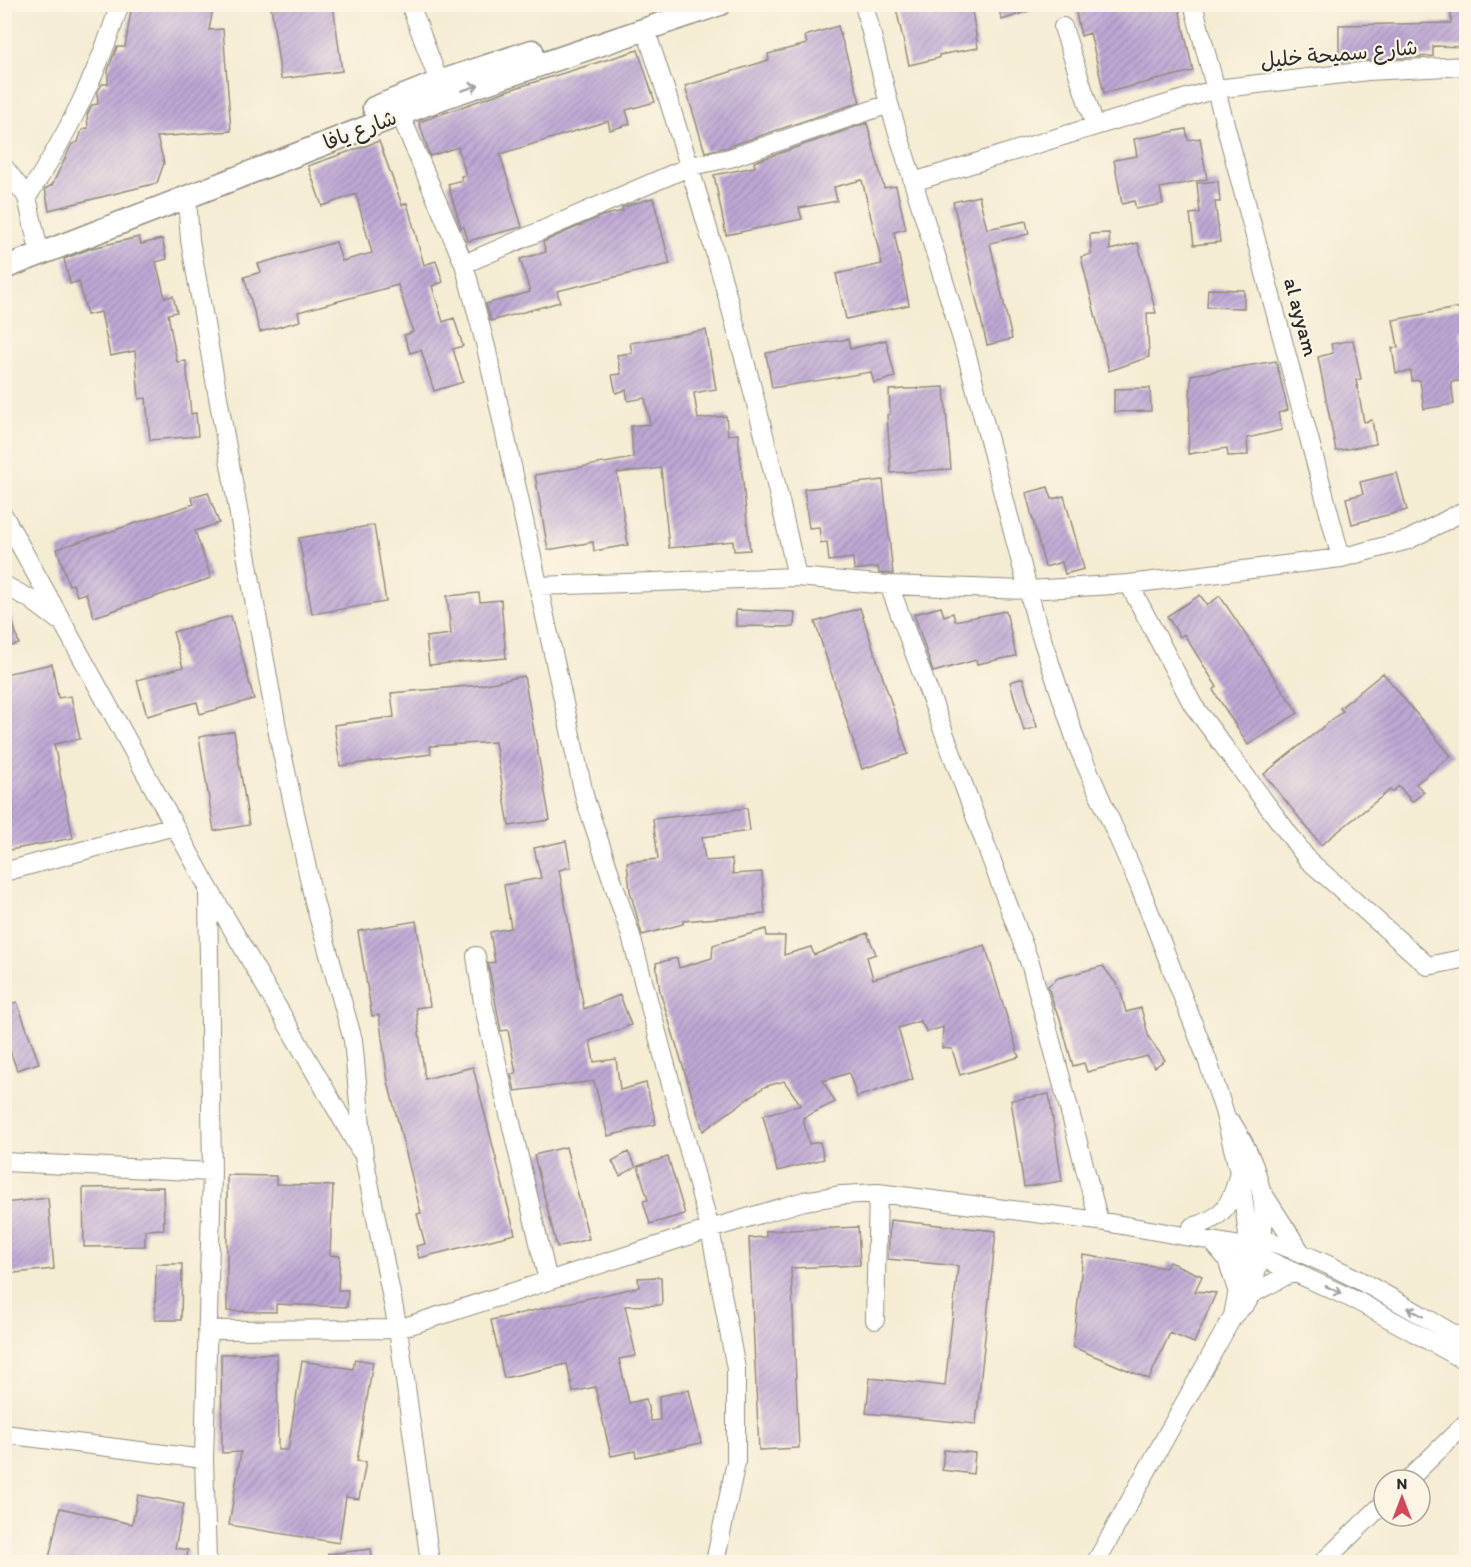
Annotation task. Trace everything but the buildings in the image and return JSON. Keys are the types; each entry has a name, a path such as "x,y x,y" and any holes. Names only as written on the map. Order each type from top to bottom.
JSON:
{"main road":[{"name":"شارع يافا","path":"4,254 670,4"},
{"name":"شارع يافا","path":"4,268 400,114 442,90 720,4"}],"street":[{"path":"27,197 80,108 103,57 120,4"},
{"path":"410,4 442,90"},
{"path":"864,4 889,104 966,352 1028,590 1078,747 1139,885 1208,1059 1224,1111 1256,1245"},
{"name":"al ayyam","path":"1193,4 1341,558"},
{"path":"1063,27 1095,126"},
{"path":"645,28 691,166 750,374 797,577"},
{"name":"شارع سميحة خليل","path":"914,182 1216,89 1368,71 1467,66"},
{"path":"464,264 691,166 730,158 889,104"},
{"path":"400,114 464,264 486,347 585,799 631,936 710,1229 736,1369 736,1462 715,1563"},
{"path":"4,167 27,197 36,242"},
{"path":"187,197 190,240 279,739 314,901 353,1040 364,1157 398,1329 430,1563"},
{"path":"538,586 797,577 889,585 1028,590 1130,584 1341,558 1408,540 1467,510"},
{"path":"4,516 207,887 364,1157"},
{"path":"1130,584 1193,705 1308,860 1428,966 1467,958"},
{"path":"4,585 30,599 64,625"},
{"path":"889,585 1031,966 1099,1221"},
{"path":"4,872 174,826"},
{"path":"207,887 212,1172 204,1459 207,1563"},
{"path":"476,956 483,1003 548,1281"},
{"path":"1224,1111 1249,1150 1259,1185 1271,1209 1302,1254"},
{"path":"4,1162 212,1172"},
{"path":"1192,1227 1214,1220 1227,1207 1232,1198 1239,1172"},
{"path":"1244,1293 1256,1245 1259,1185"},
{"path":"875,1320 878,1193"},
{"path":"207,1330 398,1329 804,1201 842,1195 878,1193 1099,1221 1212,1241 1256,1245 1301,1274 1359,1302 1467,1362"},
{"path":"1099,1221 1192,1227 1256,1245 1302,1254 1368,1286 1467,1341"},
{"path":"1096,1563 1233,1316 1248,1301 1227,1259 1212,1241"},
{"path":"1244,1293 1289,1274 1301,1274"},
{"path":"1420,1468 1467,1423"},
{"path":"4,1434 204,1459"},
{"path":"1323,1563 1372,1515"}]}
